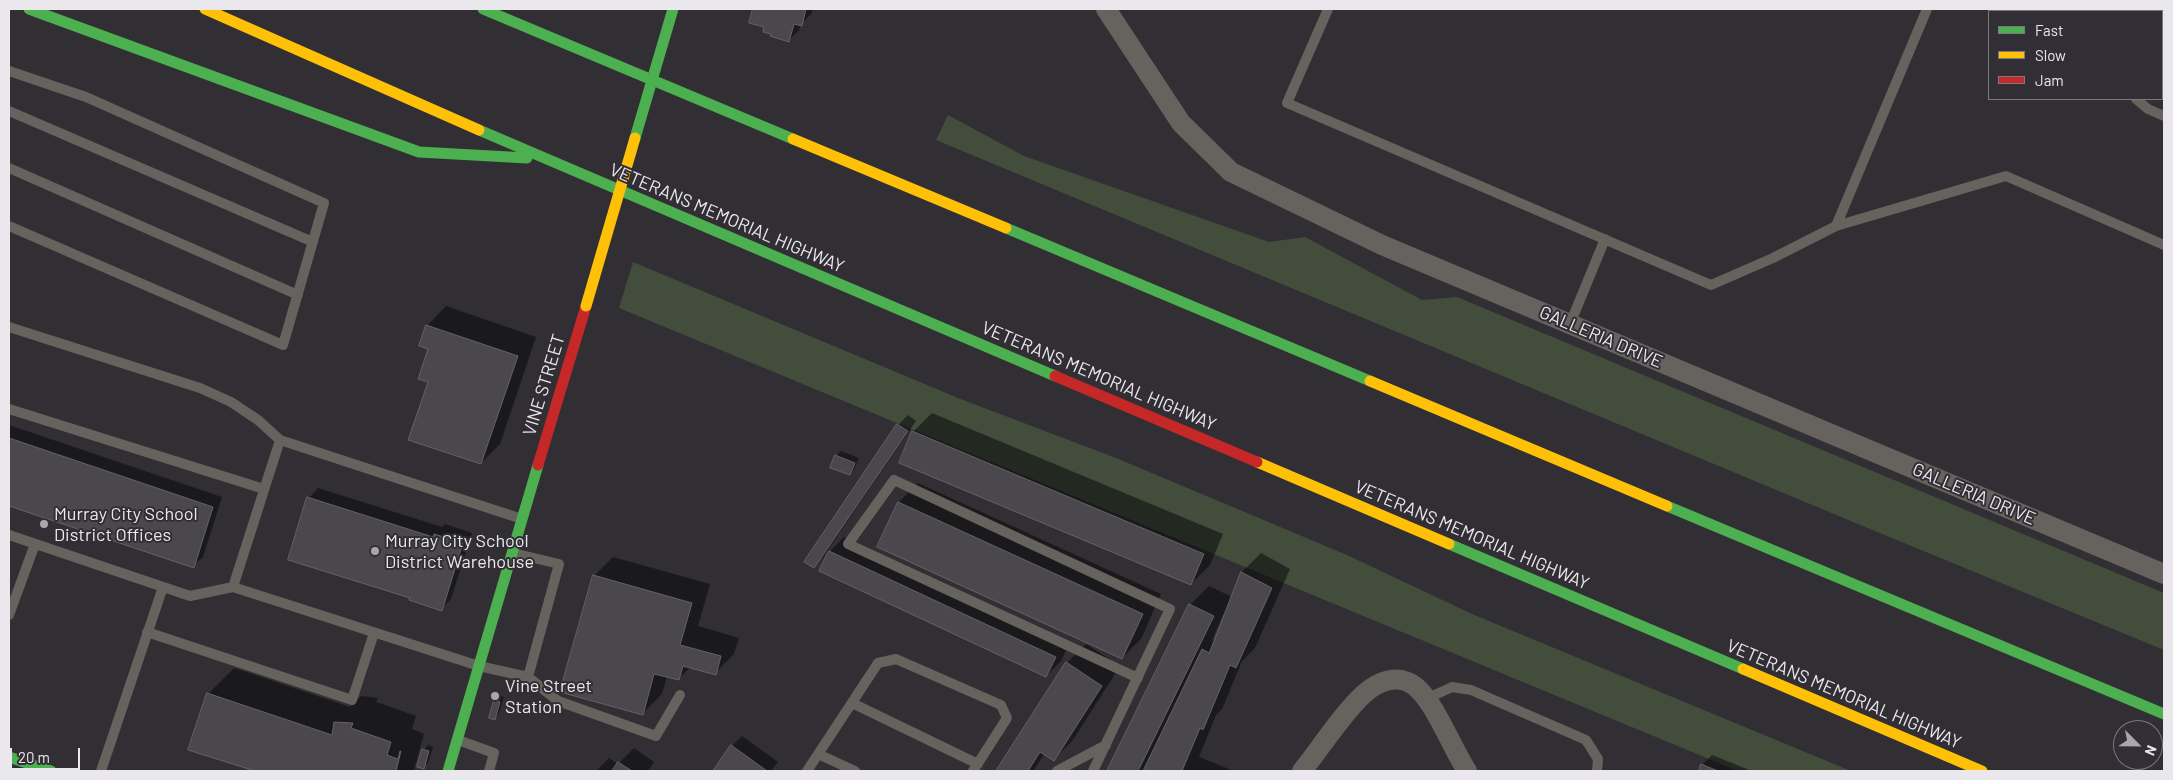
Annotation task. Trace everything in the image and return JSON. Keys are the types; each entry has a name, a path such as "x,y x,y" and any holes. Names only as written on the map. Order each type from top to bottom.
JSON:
{"main road":[{"path":"29,9 419,152 545,159"},
{"name":"VETERANS MEMORIAL HIGHWAY","path":"205,9 359,79 545,159 1982,771"},
{"path":"483,9 2164,714"},
{"name":"VINE STREET","path":"448,771 673,9"},
{"path":"9,757 51,771"}],"street":[{"name":"GALLERIA DRIVE","path":"1106,9 1181,123 1232,172 1382,244 2164,574"},
{"path":"1302,771 1350,710 1370,689 1386,680 1395,678 1415,686 1426,699 1467,771"}],"lane":[{"path":"1328,9 1287,103 1711,285 1773,258 1836,226 2006,176 2164,244"},
{"path":"1836,226 1927,9"},
{"path":"9,71 86,97 324,203 283,346 9,226"},
{"path":"2137,100 2148,110 2164,116"},
{"path":"9,111 313,242"},
{"path":"9,168 298,295"},
{"path":"1570,324 1605,239"},
{"path":"9,327 200,388 231,402 258,420 280,440 521,519"},
{"path":"9,409 264,489"},
{"path":"234,587 280,440"},
{"path":"1093,771 1138,678 1170,608 894,480 848,544 1138,678"},
{"path":"9,535 190,596 234,587 479,666 528,677 558,701 656,736 680,695"},
{"path":"9,615 35,544"},
{"path":"512,552 559,564 528,677"},
{"path":"101,771 163,587"},
{"path":"147,632 352,700 374,633"},
{"path":"807,771 878,662 896,659 1002,705 1007,718 976,768 852,703"},
{"path":"1426,699 1452,687 1471,690 1586,740 1598,759 1596,771"},
{"path":"457,740 494,753 492,770"},
{"path":"1057,771 1106,745"},
{"path":"818,754 856,771"}],"green space":[{"path":"948,115 1024,156 1269,242 1305,237 1422,300 1457,297 2164,593 2164,650 936,140"},
{"path":"633,262 958,398 1116,458 1347,555 1472,614 1851,771 1738,771 619,308"}],"building":[{"path":"753,9 806,9 802,26 794,24 789,42 763,32 764,27 749,23"},
{"path":"2164,24 2164,69 2163,66"},
{"path":"426,325 518,356 481,464 408,440 428,382 418,379 428,349 419,346"},
{"path":"897,424 908,431 814,568 804,562"},
{"path":"912,431 1204,554 1191,585 899,463"},
{"path":"9,438 213,507 194,568 9,506"},
{"path":"835,455 855,463 850,475 830,468"},
{"name":"Murray City School District Warehouse","path":"307,497 433,537 434,534 463,543 442,611 409,600 410,598 288,560"},
{"path":"898,502 1143,614 1122,659 877,547"},
{"path":"829,551 1056,657 1046,677 819,571"},
{"path":"1241,572 1272,588 1236,668 1230,665 1203,730 1200,728 1182,771 1143,771 1202,649 1209,653"},
{"path":"593,575 692,603 680,645 721,656 716,675 683,666 679,680 654,674 643,715 560,692"},
{"path":"1189,604 1214,616 1138,771 1107,771"},
{"path":"1066,662 1102,686 1054,761 1040,752 1028,771 996,771"},
{"path":"207,693 332,735 334,722 353,723 351,728 391,742 387,755 398,759 401,751 396,771 255,771 188,750"},
{"path":"494,700 500,702 495,720 489,718"},
{"path":"731,745 767,771 713,771"},
{"path":"422,749 429,751 424,769 417,767"},
{"path":"618,762 632,771 612,771"},
{"path":"1701,764 1718,771 1699,771"}],"traffic: fast":[{"path":"29,9 419,152 527,158"},
{"path":"483,9 793,139"},
{"path":"635,138 673,9"},
{"path":"479,130 1055,376"},
{"path":"1006,228 1370,381"},
{"path":"448,771 538,465"},
{"path":"1667,506 2164,714"},
{"path":"1449,544 1743,669"},
{"path":"9,757 51,771"}],"traffic: slow":[{"path":"205,9 479,130"},
{"path":"586,306 635,138"},
{"path":"793,139 1006,228"},
{"path":"1370,381 1667,506"},
{"path":"1257,462 1449,544"},
{"path":"1743,669 1982,771"}],"traffic: jam":[{"path":"538,465 586,306"},
{"path":"1055,376 1257,462"}],"place":[{"name":"Murray City School District Offices","path":"44,524"},
{"name":"Murray City School District Warehouse","path":"375,551"},
{"name":"Vine Street Station","path":"495,696"}]}
